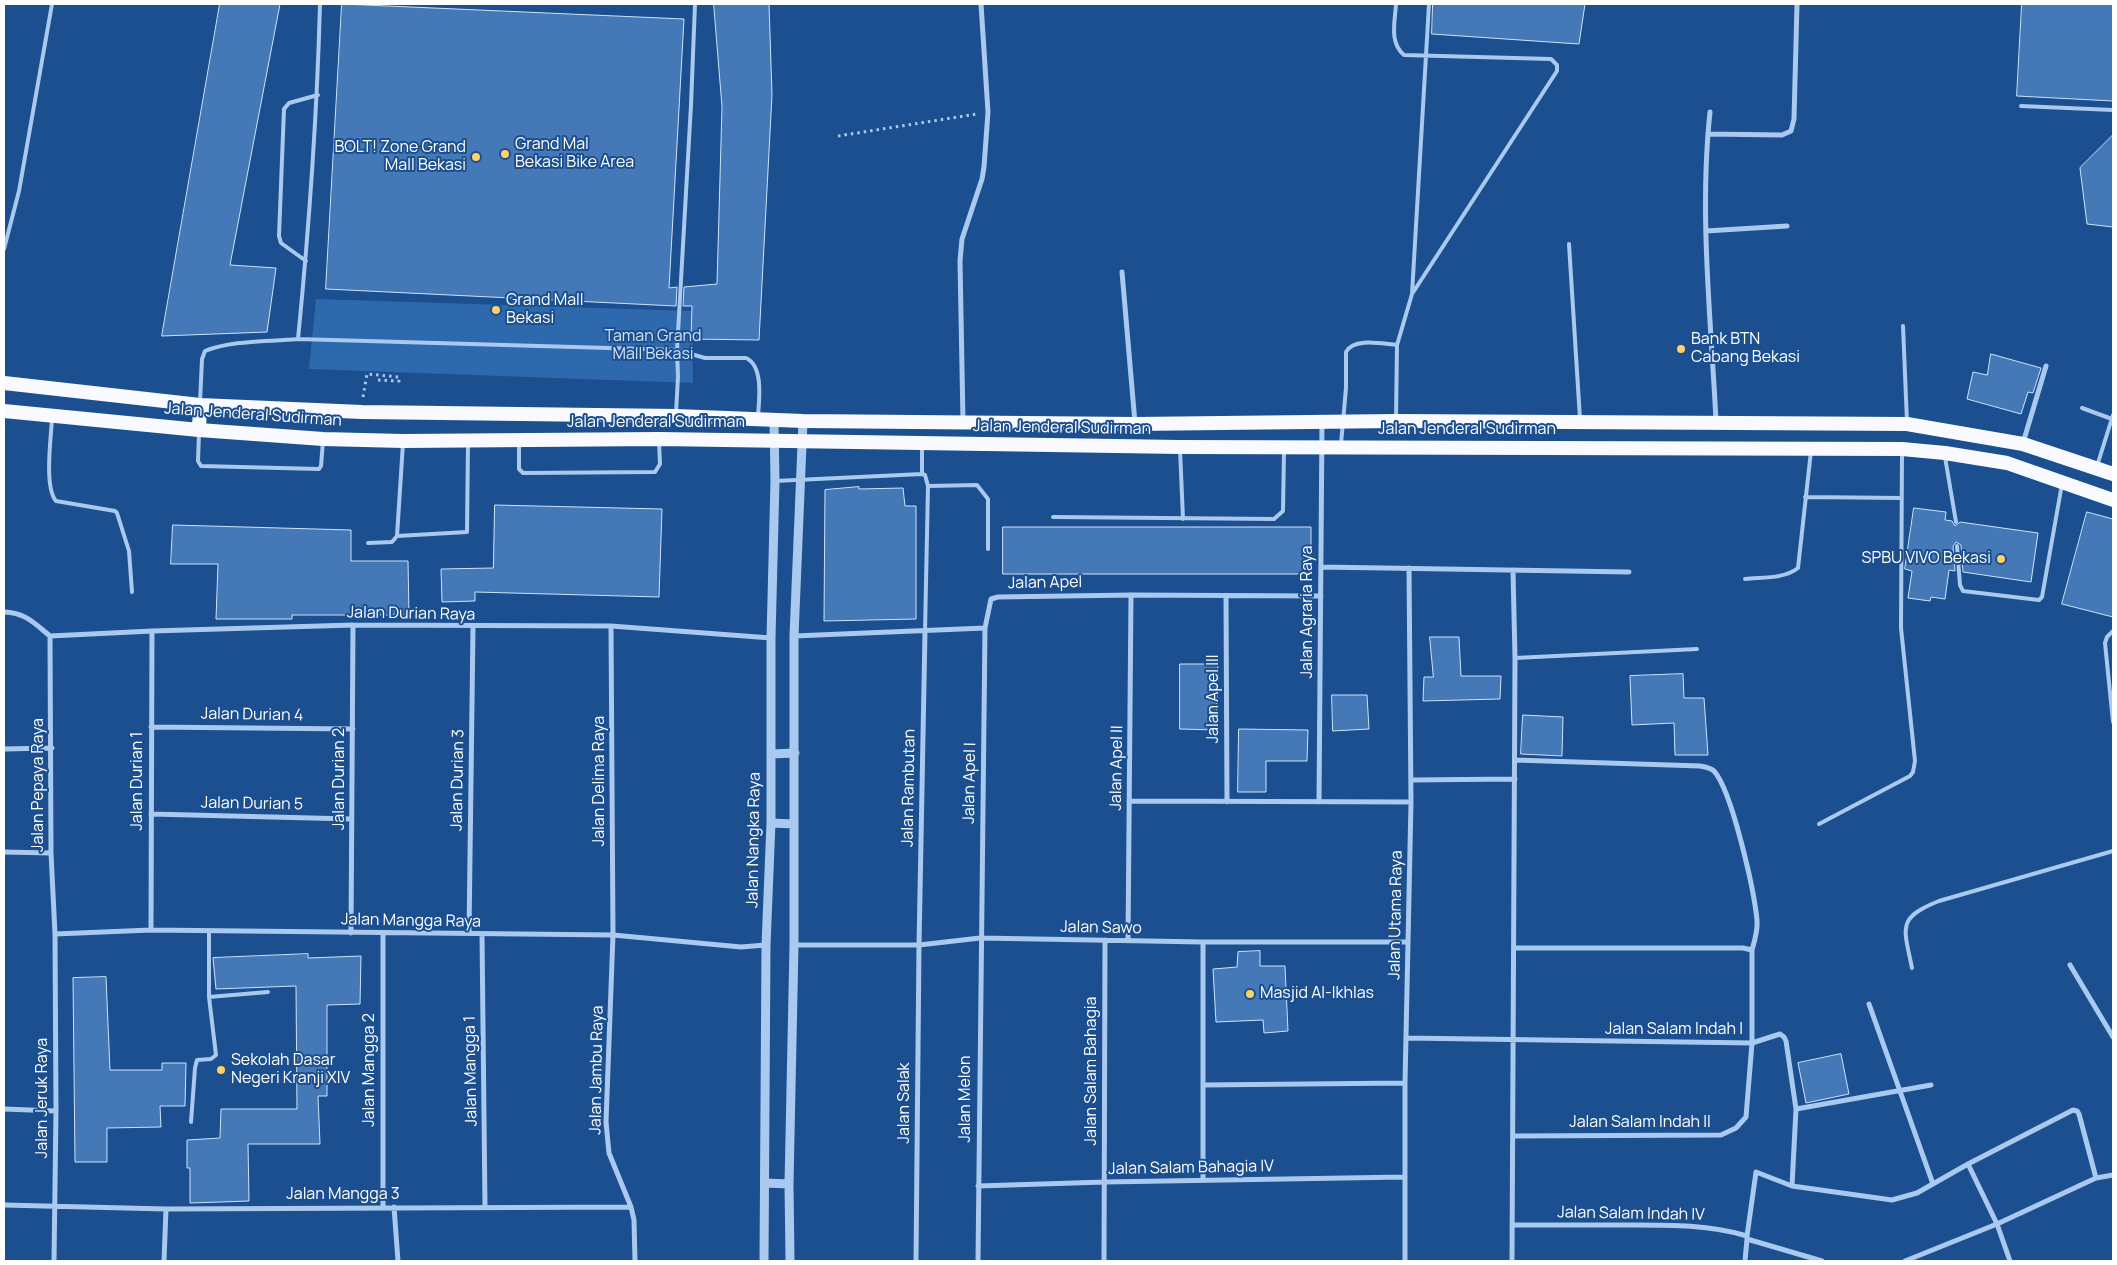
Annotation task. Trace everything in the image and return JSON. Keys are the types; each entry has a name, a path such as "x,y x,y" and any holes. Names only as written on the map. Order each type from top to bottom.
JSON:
{"highway":[{"name":"Jalan Jenderal Sudirman","path":"4,383 200,405 362,412 676,416 803,421 1135,424 1344,421 1907,424 2023,444 2113,474"},
{"path":"199,430 200,405"},
{"name":"Jalan Jenderal Sudirman","path":"4,411 199,430 323,439 403,441 659,439 1180,447 1341,446 1902,450 1944,453 2007,463 2113,500"}],"street":[{"path":"963,422 960,261 962,239 982,179 988,112 981,4"},
{"path":"1708,134 1782,135 1791,131 1794,119 1796,4"},
{"path":"1710,112 1706,231 1717,424"},
{"path":"1706,231 1787,226"},
{"path":"1122,272 1135,424"},
{"path":"2023,444 2046,366"},
{"name":"Jalan Nangka Raya","path":"764,1261 766,1183 766,945 770,823 771,638 775,481 774,420"},
{"path":"790,1261 789,1184 794,945 794,636 803,421"},
{"name":"Jalan Agraria Raya","path":"1319,802 1322,422"},
{"path":"1321,567 1629,572"},
{"name":"Jalan Utama Raya","path":"1405,1261 1405,1083 1411,802 1409,568"},
{"path":"1512,1261 1515,779 1513,570"},
{"name":"Jalan Apel","path":"984,628 989,603 994,597 1131,595 1321,596"},
{"name":"Jalan Apel II","path":"1128,941 1131,595"},
{"name":"Jalan Apel III","path":"1226,596 1227,802"},
{"path":"4,612 20,613 50,636"},
{"name":"Jalan Durian Raya","path":"50,636 152,630 353,625 473,627 611,626 771,638"},
{"name":"Jalan Durian 2","path":"352,933 353,625"},
{"name":"Jalan Delima Raya","path":"611,626 613,935"},
{"name":"Jalan Durian 3","path":"469,933 473,627"},
{"path":"794,636 925,632 984,628"},
{"name":"Jalan Apel I","path":"980,938 984,628"},
{"name":"Jalan Durian 1","path":"151,930 152,630"},
{"name":"Jalan Rambutan","path":"918,945 925,632"},
{"name":"Jalan Pepaya Raya","path":"50,636 51,853 55,934"},
{"name":"Jalan Durian 4","path":"151,727 353,729"},
{"path":"4,749 52,748"},
{"path":"771,754 795,753"},
{"name":"Jalan Salam Indah II","path":"1513,1136 1721,1135 1729,1133 1746,1117 1752,1043 1752,950 1757,921 1733,813 1725,789 1709,767 1514,760"},
{"path":"1411,780 1515,779"},
{"path":"1129,801 1411,802"},
{"name":"Jalan Durian 5","path":"151,814 352,819"},
{"path":"770,823 794,824"},
{"path":"4,852 51,853"},
{"name":"Jalan Mangga Raya","path":"55,934 151,930 613,935 741,947 766,945"},
{"name":"Jalan Mangga 2","path":"383,933 383,1207"},
{"name":"Jalan Jeruk Raya","path":"54,1261 56,1111 55,934"},
{"name":"Jalan Mangga 1","path":"482,934 485,1207"},
{"name":"Jalan Jambu Raya","path":"613,935 606,1122 607,1140 609,1153 631,1207 634,1220 635,1261"},
{"name":"Jalan Sawo","path":"794,945 918,945 980,938 1203,942 1408,942"},
{"name":"Jalan Melon","path":"978,1261 980,938"},
{"name":"Jalan Salam Bahagia","path":"1104,1261 1105,940"},
{"path":"1203,942 1203,1180"},
{"name":"Jalan Salak","path":"916,1261 918,945"},
{"path":"1514,948 1743,948 1752,950"},
{"path":"2070,965 2113,1037"},
{"path":"1869,1004 1933,1184"},
{"name":"Jalan Salam Indah I","path":"1406,1038 1752,1043 1780,1034 1784,1037 1796,1109 1792,1186"},
{"path":"1203,1085 1405,1083"},
{"path":"1796,1109 1931,1085"},
{"path":"4,1109 56,1111"},
{"path":"1745,1261 1756,1172 1792,1186 1892,1200 1917,1193 1968,1164 2071,1111 2077,1111 2096,1178"},
{"path":"1968,1164 1997,1224 2010,1261"},
{"path":"1905,1261 1997,1224 2096,1178 2113,1175"},
{"name":"Jalan Salam Bahagia IV","path":"978,1186 1405,1177"},
{"path":"766,1183 789,1184"},
{"name":"Jalan Mangga 3","path":"4,1205 166,1209 631,1207"},
{"path":"394,1207 398,1261"},
{"path":"164,1261 166,1209"},
{"name":"Jalan Salam Indah IV","path":"1512,1225 1654,1225 1701,1227 1733,1232 1822,1261"},
{"path":"764,1261 770,1261"}],"lane":[{"path":"4,249 19,191 52,4"},
{"path":"298,339 306,261 318,95 320,4"},
{"path":"676,416 678,377 676,350 692,105 695,4"},
{"path":"1396,4 1394,40 1397,49 1404,54 1551,59 1557,65 1557,71 1412,294"},
{"path":"1396,421 1397,344 1412,294 1429,4"},
{"path":"306,261 281,242 279,236 284,109 290,103 318,95"},
{"path":"2021,106 2113,110"},
{"path":"4,225 10,226"},
{"path":"1569,244 1581,423"},
{"path":"1903,326 1907,424"},
{"path":"200,405 202,359 205,351 215,347 235,344 298,339 676,350 705,358 746,358 754,366 760,387 758,419"},
{"path":"1341,446 1344,421 1346,352 1348,348 1357,343 1397,344"},
{"path":"2082,408 2113,417 2096,468"},
{"path":"52,417 49,485 52,497 56,501 117,513 128,551 132,592"},
{"path":"199,430 198,461 201,466 319,469 321,466 323,439"},
{"path":"519,441 519,469 523,473 655,472 660,464 659,439"},
{"path":"398,536 403,441"},
{"path":"368,542 392,542 398,536 466,532 468,441"},
{"path":"922,443 922,474 927,479 928,486 925,632"},
{"path":"1054,517 1274,519 1280,516 1283,511 1284,446"},
{"path":"1180,447 1183,519"},
{"path":"1745,579 1779,576 1792,573 1798,568 1811,450"},
{"path":"1819,824 1910,776 1913,772 1915,761 1901,628 1902,450"},
{"path":"1944,453 1956,522"},
{"path":"775,481 922,474"},
{"path":"1957,546 1960,585 1963,591 2039,600 2042,597 2063,482"},
{"path":"928,486 977,484 988,500 988,549"},
{"path":"1805,497 1902,498"},
{"path":"2113,631 2107,637 2105,643 2113,722"},
{"path":"1515,658 1697,649"},
{"path":"1912,968 1905,932 1912,914 1948,898 2113,851"},
{"path":"191,1122 197,1060 211,1059 216,1056 209,997 209,931"},
{"path":"209,997 268,992"}],"path":[{"path":"838,136 988,112"},
{"path":"362,412 367,374 399,376 399,381 377,380"}],"green space":[{"name":"Taman Grand Mall Bekasi","path":"316,299 692,311 693,383 309,369"}],"building":[{"path":"220,4 280,4 230,265 276,268 267,332 162,336"},
{"name":"Grand Mal Bekasi Bike Area","path":"342,4 684,19 669,288 677,287 676,306 326,289"},
{"path":"714,4 769,4 772,95 759,340 691,339 692,306 683,306 684,287 717,284 722,107"},
{"path":"1433,4 1585,4 1579,44 1432,34"},
{"path":"2022,4 2113,4 2113,101 2017,96"},
{"path":"2113,135 2113,227 2087,224 2080,168"},
{"path":"1991,354 2041,368 2033,393 2028,392 2021,414 1967,399 1973,372 1987,375"},
{"path":"859,487 859,489 903,488 905,506 916,506 916,619 824,621 825,490"},
{"path":"495,505 662,509 659,597 475,592 475,601 442,602 441,569 493,568"},
{"name":"SPBU VIVO Bekasi","path":"1914,508 1946,512 1945,520 1952,521 1955,526 1960,522 2038,533 2031,582 1963,572 1961,545 1956,542 1953,546 1955,571 1949,570 1945,599 1931,597 1930,601 1908,598 1912,571 1905,569"},
{"path":"2087,512 2113,519 2113,617 2062,604"},
{"path":"173,525 351,530 351,561 408,561 409,615 292,615 292,619 216,619 218,564 171,564"},
{"path":"1003,527 1311,527 1311,574 1003,574"},
{"path":"1430,637 1459,637 1461,676 1501,676 1500,699 1423,701 1424,677 1433,677"},
{"path":"1180,664 1218,664 1216,730 1180,729"},
{"path":"1683,674 1684,698 1704,698 1708,755 1675,755 1674,723 1632,725 1630,676"},
{"path":"1332,695 1367,695 1369,729 1333,731"},
{"path":"1523,715 1563,717 1562,756 1521,754"},
{"path":"1239,729 1308,730 1307,761 1266,761 1266,792 1238,792"},
{"name":"Masjid Al-Ikhlas","path":"1260,951 1260,966 1285,966 1288,1031 1264,1033 1263,1020 1216,1022 1213,969 1237,967 1238,952"},
{"path":"308,954 308,958 361,956 360,1004 327,1005 327,1096 318,1096 320,1144 248,1144 249,1201 190,1203 190,1168 187,1168 187,1140 220,1138 221,1109 297,1109 296,986 216,989 213,958"},
{"path":"106,977 110,1070 162,1070 162,1063 186,1063 185,1106 160,1106 161,1127 107,1128 107,1162 75,1162 73,978"},
{"path":"1841,1054 1849,1094 1806,1103 1798,1063"}],"place":[{"name":"Grand Mal Bekasi Bike Area","path":"505,154"},
{"name":"BOLT! Zone Grand Mall Bekasi","path":"476,157"},
{"name":"Grand Mall Bekasi","path":"496,310"},
{"name":"Bank BTN Cabang Bekasi","path":"1681,349"},
{"name":"SPBU VIVO Bekasi","path":"2001,559"},
{"name":"Masjid Al-Ikhlas","path":"1250,994"},
{"name":"Sekolah Dasar Negeri Kranji XIV","path":"221,1070"}]}
